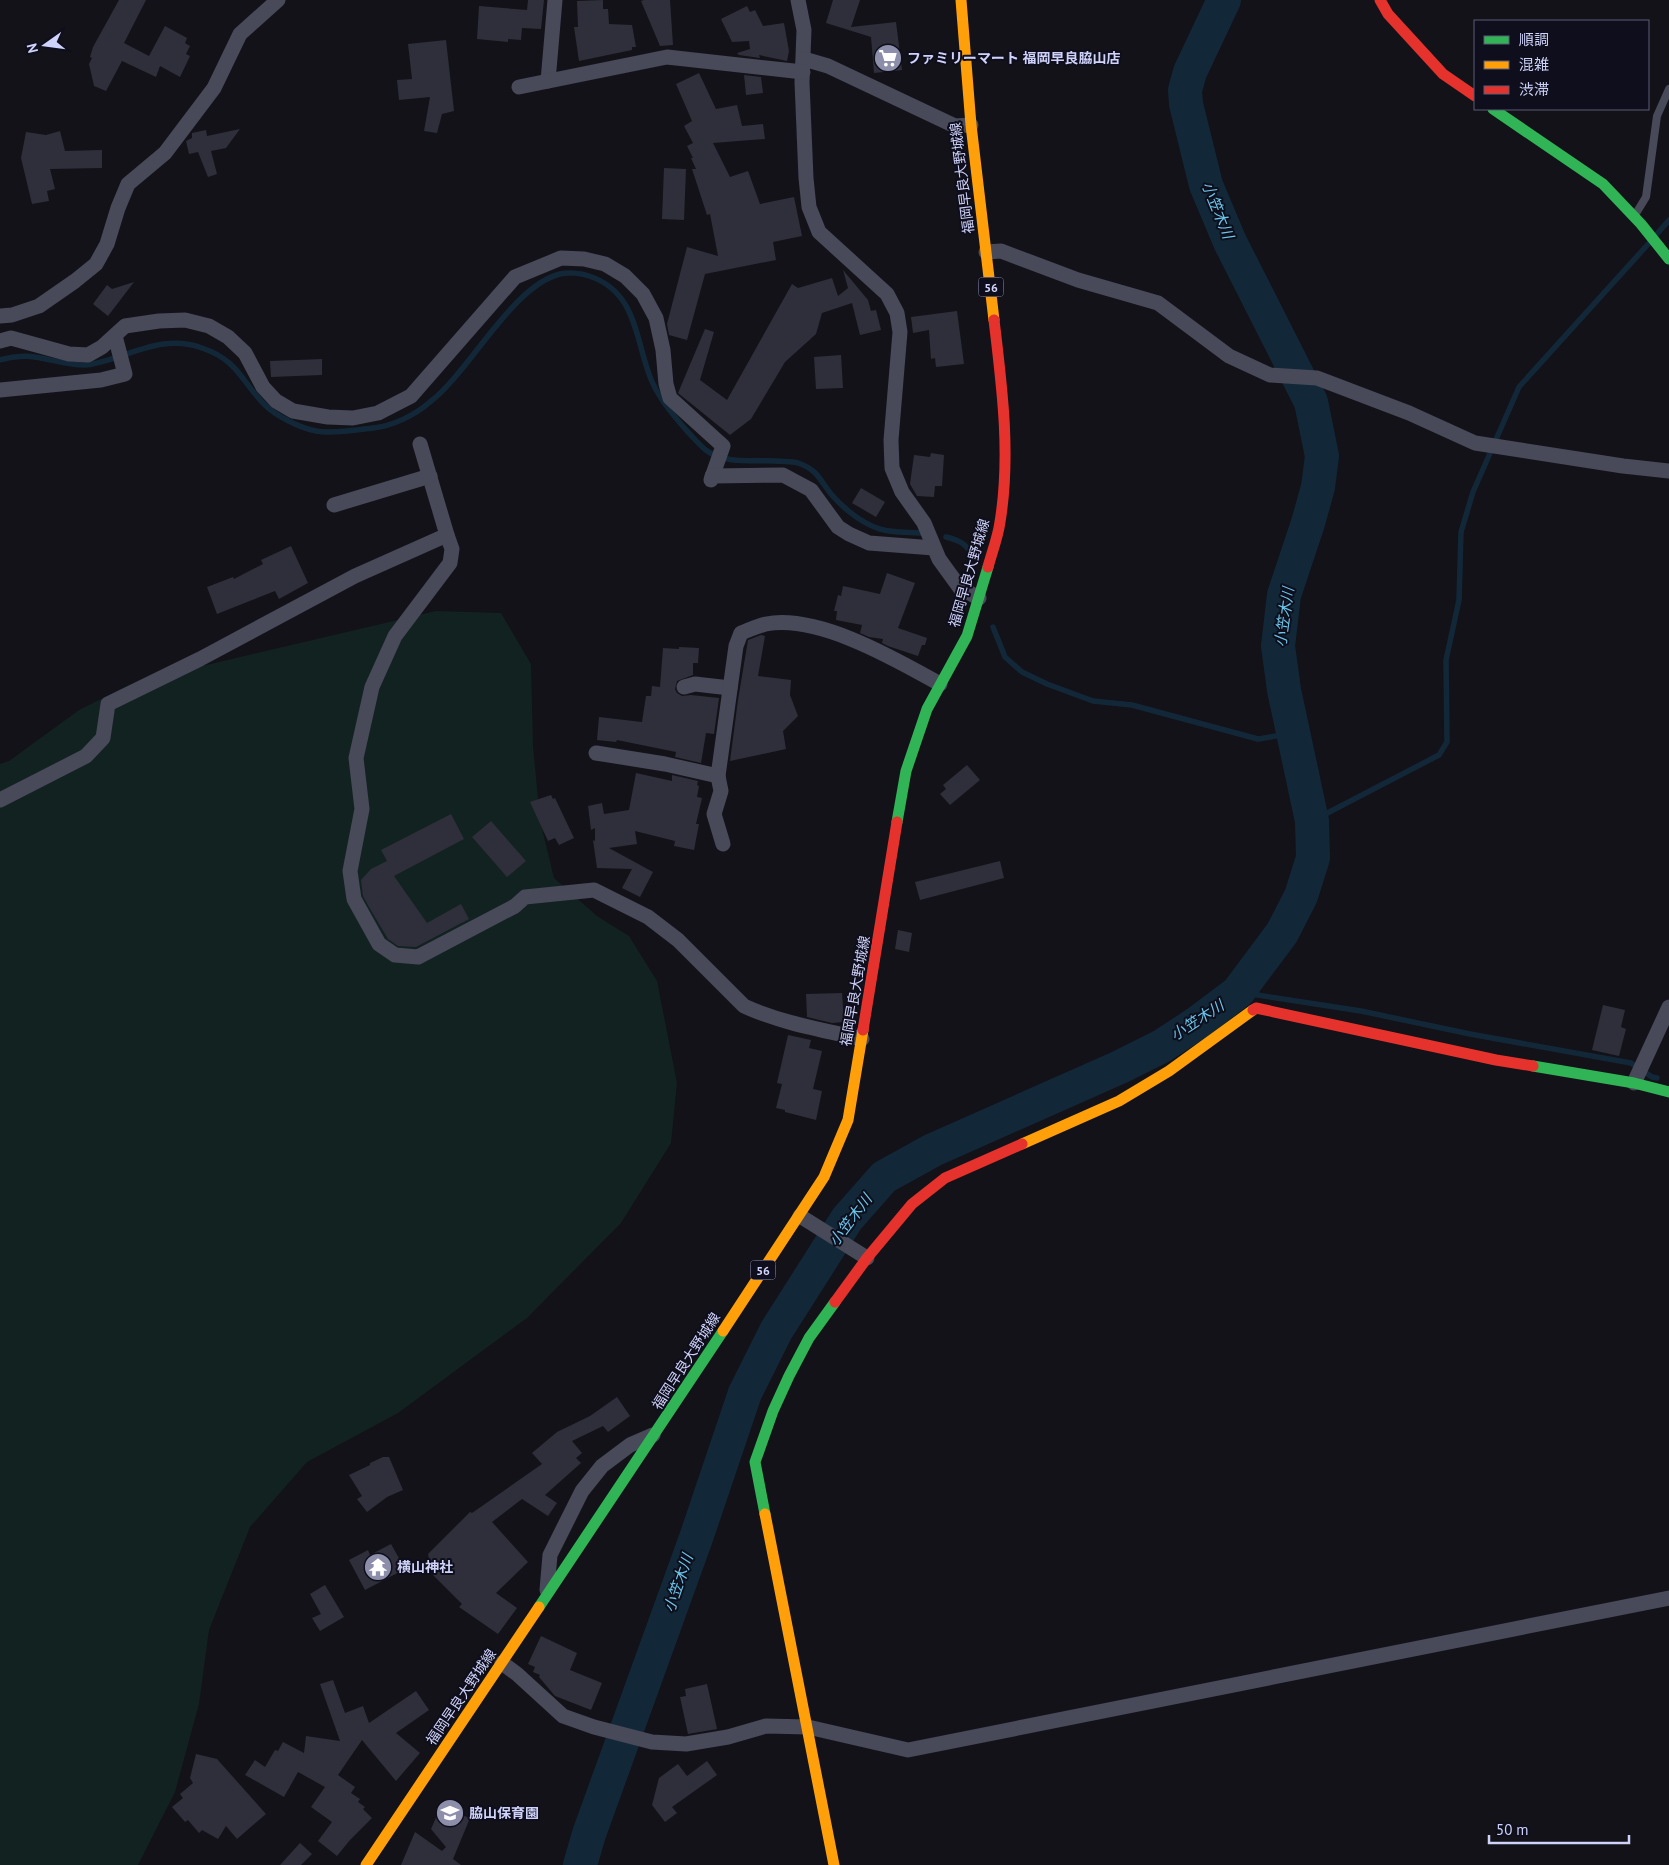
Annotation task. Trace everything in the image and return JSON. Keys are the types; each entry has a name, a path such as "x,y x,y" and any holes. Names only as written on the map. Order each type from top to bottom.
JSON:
{"main road":[{"name":"福岡早良大野城線","path":"366,1865 800,1216 824,1177 848,1120 906,771 927,709 967,636 1000,523 1006,450 1002,388 971,125 961,0"},
{"path":"1380,0 1388,14 1443,74 1474,95"},
{"path":"1494,110 1603,184 1667,250"},
{"path":"834,1865 755,1462 773,1411 809,1338 868,1258 912,1204 945,1178 1119,1100 1169,1071 1256,1008 1496,1060 1634,1082 1669,1092"}],"street":[{"path":"0,316 12,315 39,306 96,264 107,244 118,208 128,184 165,152 214,88 240,34 278,0"},
{"path":"548,81 555,0"},
{"path":"798,0 804,30 806,178 809,207 819,232 887,294 897,313 900,332 891,440 892,468 902,492 924,523 939,559 960,588 979,598"},
{"path":"519,87 667,57 828,66 954,126 971,125"},
{"path":"986,252 1001,251 1078,280 1158,303 1229,356 1270,375 1318,378 1410,414 1475,443 1622,466 1669,471"},
{"path":"0,341 11,338 69,354 88,354 116,340 126,326 159,321 185,320 209,326 228,337 245,353 263,387 276,401 293,411 328,417 354,418 378,413 411,396 515,277 561,258 584,259 605,264 625,276 643,294 656,318 664,350 666,384 670,398 723,446 712,475 783,475 811,490 838,527 849,534 869,542 934,548"},
{"path":"0,390 101,380 125,374 116,340"},
{"path":"420,444 452,549 450,563 395,636 372,688 356,758 362,809 350,871 354,900 379,944 395,955 418,957 515,906 525,898 594,890 648,917 678,940 744,1006 795,1023 862,1039"},
{"path":"334,505 430,476"},
{"path":"0,800 86,756 103,738 108,704 200,659 355,576 448,535"},
{"path":"723,844 714,814 721,791 718,776 736,646 740,633 766,624 796,624 834,633 892,657 940,684"},
{"path":"684,687 695,684 730,688"},
{"path":"596,753 665,764 718,776"},
{"path":"1634,1082 1669,1007"},
{"path":"800,1216 868,1258"},
{"path":"546,1597 550,1555 582,1491 602,1466 630,1445 655,1435"},
{"path":"502,1664 517,1674 562,1716 594,1727 652,1742 686,1744 728,1738 766,1726 808,1728 908,1750 1669,1598"}],"lane":[{"path":"1638,220 1646,197 1657,116 1669,89"}],"shaded area":[{"path":"436,611 501,613 531,664 533,746 540,820 554,878 597,916 629,936 657,981 677,1083 671,1143 621,1223 527,1318 398,1413 307,1462 250,1527 209,1630 199,1704 175,1792 138,1865 0,1865 0,764 9,761 79,710 129,685 164,675"}],"building":[{"path":"119,0 146,0 124,43 149,56 165,26 187,38 185,43 190,46 186,54 190,56 180,77 160,66 156,77 122,61 106,91 94,86 89,64 92,58 90,57 93,47"},
{"path":"528,0 544,0 541,29 522,28 521,40 508,39 508,42 477,39 479,6 527,10"},
{"path":"603,0 603,9 608,9 609,24 632,25 636,47 632,47 632,50 579,61 574,27 578,27 577,1"},
{"path":"670,0 673,45 660,46 641,1"},
{"path":"833,0 860,0 851,27 896,22 902,70 874,73 871,37 826,23"},
{"path":"747,6 750,12 755,10 763,26 784,23 789,51 787,61 759,55 760,58 739,55 737,53 750,49 749,41 732,42 721,19"},
{"path":"446,40 454,111 442,114 437,133 424,131 430,97 399,100 397,80 412,79 408,44"},
{"path":"699,73 716,109 737,105 742,126 763,124 765,139 713,143 730,177 748,171 760,204 794,197 802,236 773,242 776,260 705,274 687,340 669,335 667,324 687,247 718,256 710,214 707,215 692,169 696,169 691,158 693,158 687,146 693,143 684,126 692,121 676,84"},
{"path":"744,75 761,77 763,93 746,95"},
{"path":"240,129 226,148 211,151 217,174 208,177 198,152 189,154 186,141 192,138 192,133 206,130 207,136"},
{"path":"60,131 65,151 102,150 102,168 50,169 55,189 47,191 49,201 32,204 21,158 26,132 46,135"},
{"path":"664,168 686,169 684,220 662,219"},
{"path":"843,270 868,300 871,311 876,310 881,330 860,335 852,303 822,313 816,334 785,362 751,419 730,435 678,393 705,329 714,332 700,380 727,400 792,284 798,288 832,278 838,296 848,288"},
{"path":"134,282 108,316 93,304 107,285 112,289"},
{"path":"957,311 964,364 936,367 935,358 931,359 929,330 913,333 911,317"},
{"path":"841,355 843,388 816,389 814,357"},
{"path":"322,359 322,375 271,377 270,361"},
{"path":"931,453 944,455 942,486 935,486 934,497 917,496 910,484 914,455 930,457"},
{"path":"861,488 885,502 876,517 852,503"},
{"path":"291,546 308,583 279,599 275,591 217,614 207,587 233,577 234,579 263,564 261,560"},
{"path":"887,573 915,583 898,628 927,638 918,656 888,646 882,643 883,639 869,637 860,633 862,625 836,620 837,611 834,611 838,595 841,596 843,586 880,594"},
{"path":"761,635 765,636 758,676 791,680 790,695 798,716 783,731 786,749 730,761 748,640"},
{"path":"679,647 699,648 698,663 693,663 693,675 677,681 675,689 677,693 682,696 719,698 714,734 706,733 701,763 675,757 676,752 617,740 616,742 597,740 599,717 642,722 646,696 651,696 652,686 660,687 663,648 679,649"},
{"path":"967,765 980,780 950,805 940,794 946,789 943,785"},
{"path":"636,773 672,781 672,775 698,781 697,797 702,798 696,824 699,824 694,850 674,846 675,841 635,831 637,844 609,848 653,872 640,897 622,888 632,869 597,868 593,840 595,841 595,828 591,830 588,806 602,803 604,814 629,810"},
{"path":"551,795 553,799 555,798 574,838 559,845 555,838 548,841 530,802"},
{"path":"451,814 464,839 394,876 427,923 461,904 469,919 416,947 398,946 388,939 369,907 363,896 361,880 371,869 387,861 381,850"},
{"path":"491,821 526,861 507,877 472,837"},
{"path":"1000,861 1004,878 920,900 915,882"},
{"path":"898,930 912,933 909,952 895,949"},
{"path":"842,993 844,1022 832,1023 807,1017 806,994"},
{"path":"1603,1005 1625,1010 1621,1027 1626,1029 1619,1056 1592,1050"},
{"path":"788,1035 811,1040 809,1048 822,1051 813,1089 822,1091 816,1120 776,1108 782,1084 777,1083"},
{"path":"617,1397 630,1416 608,1432 603,1426 572,1441 582,1453 576,1458 581,1463 545,1495 557,1503 548,1516 522,1499 492,1522 528,1562 496,1593 517,1608 498,1634 459,1607 462,1604 433,1575 428,1554 470,1512 472,1513 542,1464 532,1453 557,1432 590,1416"},
{"path":"383,1457 389,1457 403,1490 387,1497 367,1512 357,1499 362,1496 349,1475"},
{"path":"391,1544 405,1569 365,1590 349,1560 368,1550 370,1555"},
{"path":"325,1585 344,1617 320,1631 312,1618 321,1614 310,1594"},
{"path":"541,1636 577,1653 570,1670 602,1683 591,1710 555,1696 539,1677 540,1675 533,1672 535,1667 528,1664"},
{"path":"333,1680 345,1713 363,1706 369,1723 416,1691 429,1710 396,1733 420,1753 396,1781 362,1740 338,1775 355,1787 351,1793 360,1799 358,1802 365,1807 363,1809 372,1818 337,1856 318,1841 332,1822 311,1807 325,1787 298,1772 284,1797 245,1775 255,1760 265,1767 275,1750 278,1751 283,1742 304,1753 306,1736 340,1741 320,1684"},
{"path":"707,1684 717,1729 688,1734 680,1697 686,1696 685,1689"},
{"path":"196,1754 217,1759 266,1814 237,1839 226,1826 218,1839 202,1830 199,1833 188,1820 185,1822 172,1807 183,1798 180,1794 193,1783 190,1778"},
{"path":"707,1761 717,1775 672,1807 677,1813 665,1822 652,1805 659,1778 678,1764 687,1776"},
{"path":"442,1804 457,1810 456,1813 470,1818 453,1859 461,1865 401,1865 415,1832 442,1851 446,1847 431,1829"},
{"path":"300,1843 312,1854 301,1865 280,1865"}],"waterway":[{"name":"小笠木川","path":"580,1865 589,1834 696,1538 745,1393 776,1331 847,1219 884,1177 933,1150 1120,1067 1162,1046 1197,1023 1238,992 1282,933 1301,896 1313,858 1312,821 1284,690 1278,646 1284,595 1318,487 1322,456 1311,402 1230,242 1206,185 1186,104 1185,90 1190,72 1224,0"},
{"path":"1656,235 1669,220"},
{"path":"1312,821 1439,755 1447,742 1446,660 1459,600 1461,532 1473,492 1519,387 1650,242"},
{"path":"0,360 23,356 85,365 160,345 181,343 202,348 224,359 238,372 265,405 275,413 296,424 322,432 373,428 403,419 430,402 461,370 509,311 542,282 563,273 582,274 604,283 616,292 625,303 656,389 676,418 707,451 731,460 798,463 814,472 840,504 864,522 887,531 922,533"},
{"path":"946,537 961,542 972,554"},
{"path":"993,627 1005,657 1022,672 1047,684 1093,701 1132,705 1258,739 1294,733"},
{"path":"1238,992 1361,1011 1470,1034 1631,1063 1652,1077 1657,1078"}],"traffic: fast":[{"path":"1494,110 1603,184 1641,224 1669,259"},
{"path":"897,822 906,771 927,709 967,636 988,567"},
{"path":"1533,1066 1634,1083 1669,1092"},
{"path":"765,1514 755,1462 773,1411 789,1376 809,1338 835,1302"},
{"path":"539,1607 723,1331"}],"traffic: slow":[{"path":"961,0 971,125 994,320"},
{"path":"1022,1144 1119,1101 1169,1071 1253,1010"},
{"path":"723,1331 824,1177 848,1120 863,1030"},
{"path":"765,1514 834,1865"},
{"path":"366,1865 539,1607"}],"traffic: jam":[{"path":"1380,0 1388,14 1443,74 1474,95"},
{"path":"988,567 999,528 1005,472 1004,421 994,320"},
{"path":"863,1030 897,822"},
{"path":"1253,1010 1256,1008 1496,1060 1533,1066"},
{"path":"835,1302 867,1258 912,1204 945,1178 1022,1144"}],"place":[{"name":"ファミリーマート 福岡早良脇山店","path":"888,58"},
{"name":"横山神社","path":"378,1567"},
{"name":"脇山保育園","path":"450,1813"}]}
